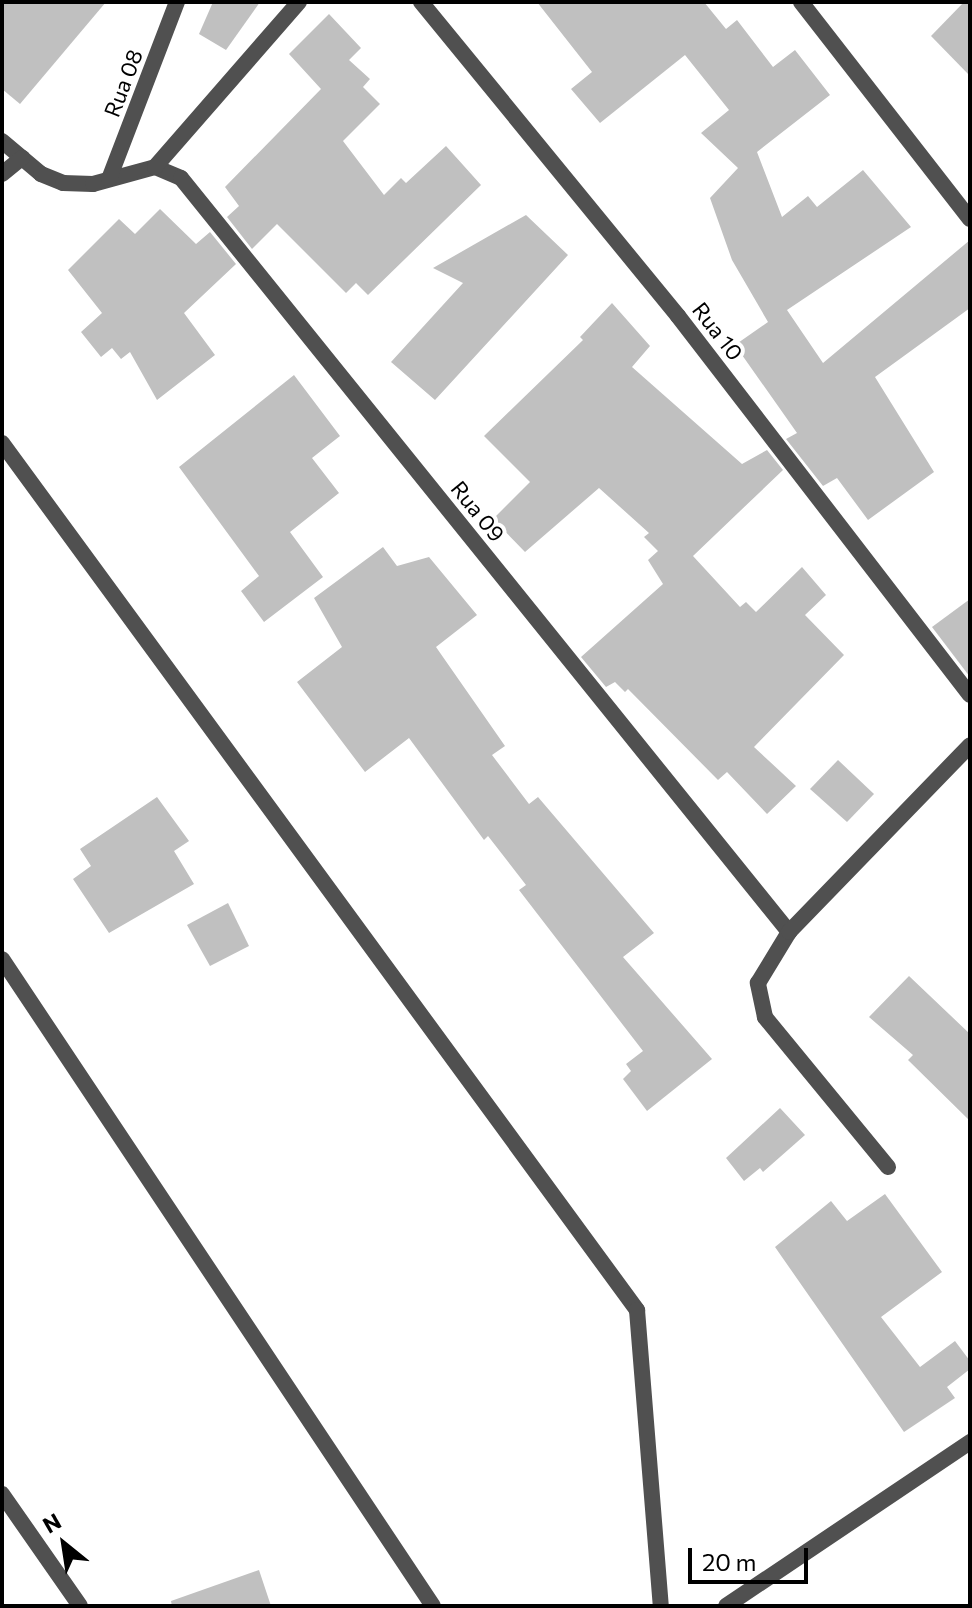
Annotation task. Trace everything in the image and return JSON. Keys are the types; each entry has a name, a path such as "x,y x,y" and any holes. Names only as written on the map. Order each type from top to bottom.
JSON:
{"street":[{"name":"Rua 08","path":"109,179 177,2"},
{"path":"2,141 22,158 63,183 109,179 155,167 299,2"},
{"name":"Rua 10","path":"421,2 678,316 970,695"},
{"path":"801,2 970,219"},
{"path":"2,174 22,158"},
{"name":"Rua 09","path":"155,167 181,178 789,932"},
{"path":"2,443 637,1310 661,1606"},
{"path":"888,1167 765,1017 758,983 789,932 970,745"},
{"path":"2,959 433,1606"},
{"path":"726,1606 970,1442"},
{"path":"2,1494 80,1606"}],"building":[{"path":"2,2 106,2 20,104 2,89"},
{"path":"213,2 260,2 226,50 199,34"},
{"path":"537,2 704,2 726,29 737,20 773,67 795,50 830,95 757,152 782,217 808,196 817,207 863,170 911,227 787,310 823,363 970,240 970,308 875,377 934,472 868,520 837,478 823,486 786,439 797,433 735,345 768,322 732,260 710,198 738,168 701,133 729,110 685,55 600,123 571,89 592,72"},
{"path":"964,2 970,2 970,76 931,36"},
{"path":"329,14 361,48 349,60 370,79 363,87 380,104 343,141 384,195 401,178 406,183 446,146 481,185 368,295 356,283 346,293 277,224 252,249 227,217 239,206 225,187 321,89 289,54"},
{"path":"160,209 196,244 210,232 236,264 184,313 215,355 157,400 130,352 121,359 112,348 101,357 81,332 102,313 68,270 119,219 135,234"},
{"path":"526,215 568,255 435,400 391,362 463,283 433,268"},
{"path":"612,303 650,346 632,367 742,464 767,450 783,470 693,556 740,607 746,602 756,612 802,567 826,595 805,615 844,655 754,747 796,786 767,814 727,772 718,780 628,689 625,692 615,682 606,687 581,657 663,584 648,560 658,551 644,537 649,533 599,488 525,552 493,519 530,482 484,436 583,340 580,337"},
{"path":"294,375 340,436 312,458 339,493 290,532 323,577 264,622 241,591 259,576 179,467"},
{"path":"383,547 397,566 429,557 477,615 436,647 505,746 492,755 529,804 538,797 654,933 623,957 712,1059 647,1111 623,1079 631,1071 626,1064 643,1051 519,890 526,885 488,836 484,840 409,738 365,772 297,682 342,647 314,598"},
{"path":"970,599 970,677 932,627"},
{"path":"838,760 874,794 847,822 810,789"},
{"path":"157,797 189,841 174,851 194,884 109,933 73,879 91,866 80,849"},
{"path":"228,903 249,946 210,966 187,925"},
{"path":"909,976 970,1034 970,1121 908,1060 913,1055 869,1017"},
{"path":"780,1108 805,1135 763,1172 760,1168 744,1181 726,1158"},
{"path":"885,1194 942,1272 881,1317 920,1367 955,1341 970,1361 970,1369 947,1387 955,1398 904,1432 775,1247 831,1201 847,1221"},
{"path":"259,1570 271,1606 172,1606 171,1601"}]}
